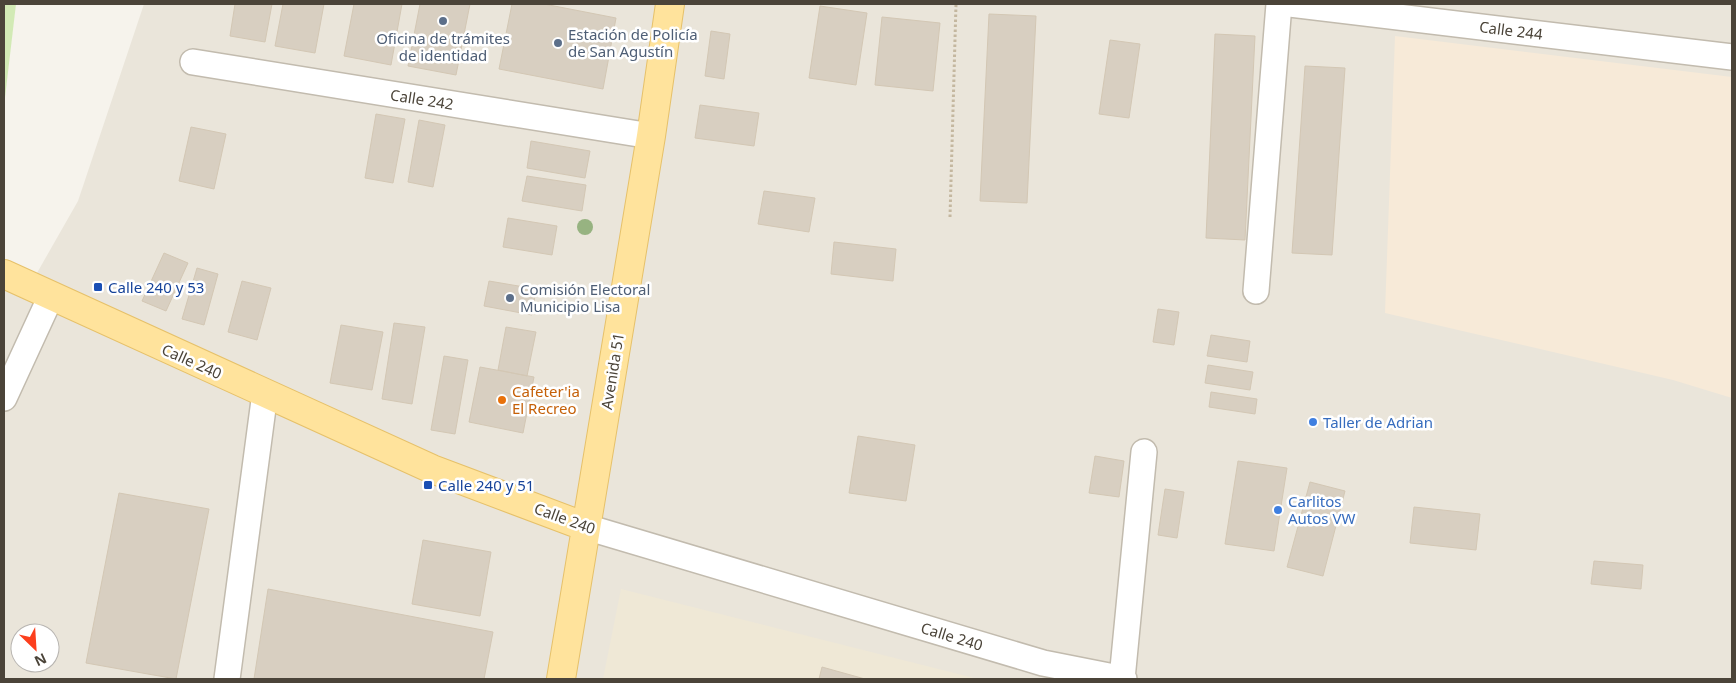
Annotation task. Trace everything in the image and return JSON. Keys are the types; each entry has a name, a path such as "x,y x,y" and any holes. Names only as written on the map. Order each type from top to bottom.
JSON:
{"main road":[{"name":"Avenida 51","path":"560,679 651,136 670,4"},
{"name":"Calle 240","path":"4,274 432,469 586,526"}],"street":[{"path":"1256,291 1279,4"},
{"name":"Calle 244","path":"1290,4 1732,57"},
{"name":"Calle 242","path":"193,62 651,136"},
{"path":"4,398 51,296"},
{"path":"227,679 265,394"},
{"path":"1123,679 1144,452"},
{"name":"Calle 240","path":"586,526 1043,663 1123,679"}],"path":[{"path":"950,218 956,4"}],"shaded area":[{"path":"144,4 1732,4 1732,679 4,679 4,287 25,294 78,201"},
{"path":"1395,36 1732,77 1732,398 1673,380 1385,313"},
{"path":"621,589 978,679 603,679"}],"green space":[{"path":"4,4 16,4 4,106"}],"building":[{"path":"235,4 272,4 265,42 230,36"},
{"path":"283,4 324,4 315,53 275,46"},
{"path":"354,4 402,4 391,65 344,56"},
{"path":"420,4 470,4 456,75 408,66"},
{"name":"Estación de Policía de San Agustín","path":"512,4 544,4 616,18 603,89 499,69"},
{"path":"820,6 867,13 856,85 809,78"},
{"path":"989,14 1036,16 1027,203 980,201"},
{"path":"882,17 940,23 933,91 875,85"},
{"path":"711,31 730,34 724,79 705,76"},
{"path":"1215,34 1255,36 1245,240 1206,238"},
{"path":"1110,40 1140,44 1129,118 1099,114"},
{"path":"1305,66 1345,68 1332,255 1292,253"},
{"path":"700,105 759,113 754,146 695,138"},
{"path":"376,114 405,119 393,183 365,178"},
{"path":"419,120 445,125 433,187 408,182"},
{"path":"191,127 226,134 214,189 179,181"},
{"path":"531,141 590,151 585,178 527,168"},
{"path":"527,176 586,185 582,211 522,201"},
{"path":"764,191 815,198 809,232 758,224"},
{"path":"508,218 557,226 552,255 503,247"},
{"path":"834,242 896,249 893,281 831,274"},
{"path":"164,253 188,263 166,311 142,301"},
{"path":"197,268 218,274 204,325 182,319"},
{"path":"242,281 271,288 257,340 228,332"},
{"name":"Comisión Electoral Municipio Lisa","path":"489,281 536,289 532,315 484,306"},
{"path":"1158,309 1179,312 1174,345 1153,342"},
{"path":"394,323 425,327 412,404 382,399"},
{"path":"341,325 383,332 372,390 330,383"},
{"path":"506,327 536,332 527,376 498,370"},
{"path":"1211,335 1250,341 1247,362 1207,356"},
{"path":"444,356 468,360 455,434 431,430"},
{"path":"1208,365 1253,372 1250,390 1205,383"},
{"name":"Cafeter'ia El Recreo","path":"480,367 534,377 523,433 469,422"},
{"path":"1211,392 1257,399 1255,414 1209,407"},
{"path":"858,436 915,445 906,501 849,493"},
{"path":"1095,456 1124,461 1119,497 1089,493"},
{"path":"1238,461 1287,468 1274,551 1225,544"},
{"path":"1310,482 1345,491 1323,576 1287,567"},
{"path":"1165,489 1184,492 1177,538 1158,535"},
{"path":"119,493 209,509 176,679 86,663"},
{"path":"1414,507 1480,514 1476,550 1410,543"},
{"path":"423,540 491,552 480,616 412,604"},
{"path":"1594,561 1643,565 1641,589 1591,584"},
{"path":"268,589 493,632 484,679 254,679"},
{"path":"822,667 865,679 819,679"}],"place":[{"name":"Oficina de trámites de identidad","path":"443,21"},
{"name":"Estación de Policía de San Agustín","path":"558,43"},
{"name":"Calle 240 y 53","path":"98,287"},
{"name":"Comisión Electoral Municipio Lisa","path":"510,298"},
{"name":"Cafeter'ia El Recreo","path":"502,400"},
{"name":"Taller de Adrian","path":"1313,422"},
{"name":"Calle 240 y 51","path":"428,485"},
{"name":"Carlitos Autos VW","path":"1278,510"}]}
